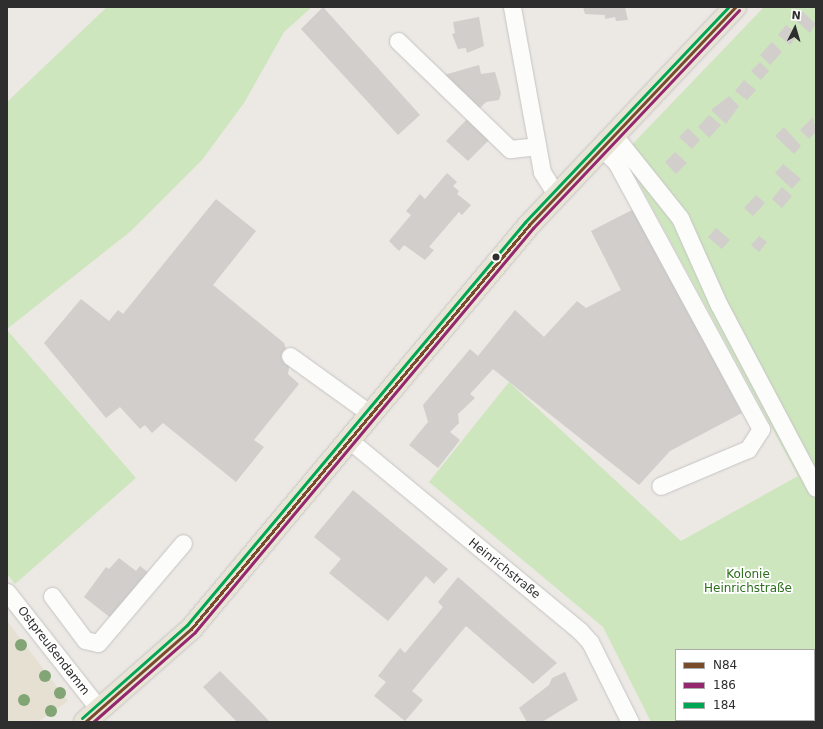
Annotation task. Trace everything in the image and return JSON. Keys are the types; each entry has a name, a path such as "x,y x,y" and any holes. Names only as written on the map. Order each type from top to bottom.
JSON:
{"main road":[{"name":"Ostpreußendamm","path":"92,716 191,629 369,413 556,194 735,7"}],"street":[{"path":"512,7 542,172 556,194"},
{"path":"398,41 510,150 537,146"},
{"path":"607,141 616,162 761,429 748,449 660,486"},
{"path":"607,141 680,218 719,305 816,488"},
{"path":"290,356 369,413"},
{"name":"Heinrichstraße","path":"348,439 580,631 590,642 630,722"},
{"path":"52,596 85,640 98,643 182,543"},
{"name":"Ostpreußendamm","path":"7,592 92,716"}],"shaded area":[{"path":"7,621 68,701 38,722 7,722"}],"green space":[{"path":"107,7 312,7 284,32 244,103 202,160 131,231 7,329 7,102"},
{"name":"Kolonie Heinrichstraße","path":"764,7 816,7 816,722 651,722 603,627 429,482 509,382 681,541 798,476 623,154"},
{"path":"7,330 136,478 15,584 7,574"}],"building":[{"path":"323,7 420,115 398,135 301,29"},
{"path":"583,7 625,7 628,20 616,21 615,17 605,19 605,15 585,14"},
{"path":"801,10 816,24 810,33 793,18"},
{"path":"479,17 484,46 467,53 466,48 458,49 452,34 455,33 453,22"},
{"path":"786,25 798,35 790,45 778,35"},
{"path":"772,42 782,52 770,65 760,55"},
{"path":"760,62 769,71 761,80 751,71"},
{"path":"479,65 481,74 495,72 501,93 499,100 486,102 478,110 444,75"},
{"path":"744,80 756,90 747,100 735,91"},
{"path":"729,96 739,106 726,124 711,110"},
{"path":"709,115 721,125 709,138 698,127"},
{"path":"470,116 492,137 468,161 446,141"},
{"path":"813,117 816,132 809,139 800,130"},
{"path":"784,127 801,146 794,154 775,136"},
{"path":"688,128 700,140 692,149 679,137"},
{"path":"675,152 687,163 676,174 665,162"},
{"path":"783,164 801,179 792,189 775,173"},
{"path":"447,173 457,182 453,186 459,191 457,194 471,205 462,215 459,212 429,247 434,250 425,260 404,245 399,251 389,241 411,215 406,211 420,194 425,199"},
{"path":"782,187 792,196 782,208 772,199"},
{"path":"756,195 765,203 753,216 744,208"},
{"path":"216,199 256,231 213,285 284,343 290,361 288,374 299,384 254,440 264,447 236,482 163,423 152,433 145,425 140,429 120,407 106,418 44,343 81,299 109,321 118,310 123,314"},
{"path":"634,209 742,413 670,451 639,485 493,369 470,394 475,398 458,414 459,423 450,432 460,440 438,468 409,445 428,422 423,405 470,349 478,356 515,310 544,337 577,301 586,308 621,290 591,231"},
{"path":"716,228 730,240 722,249 708,237"},
{"path":"759,236 767,242 759,252 751,245"},
{"path":"353,490 448,569 434,584 426,576 388,621 329,573 341,559 314,537"},
{"path":"119,558 136,571 140,566 150,574 112,619 84,597 106,567 109,569"},
{"path":"458,577 557,663 533,684 466,626 412,691 423,700 405,721 374,696 386,682 378,676 400,648 405,653 443,607 438,602"},
{"path":"220,671 270,722 237,722 203,687"},
{"path":"565,672 578,700 542,722 527,722 519,708 549,685 552,678"}],"transit line":[{"name":"184","path":"82,718 187,625 525,222 728,7"},
{"name":"N84","path":"85,722 191,629 529,225 735,7"},
{"name":"186","path":"93,722 195,632 533,228 739,10"}]}
